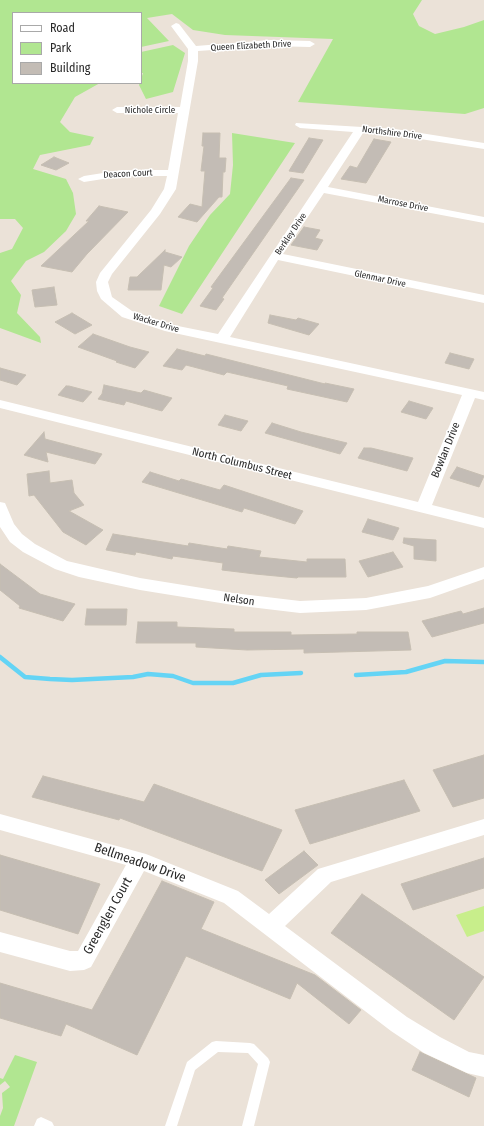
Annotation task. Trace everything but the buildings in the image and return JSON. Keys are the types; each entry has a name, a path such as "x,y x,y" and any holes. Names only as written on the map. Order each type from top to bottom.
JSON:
{"street":[{"path":"176,26 193,49"},
{"name":"Queen Elizabeth Drive","path":"193,49 262,44 310,44"},
{"name":"Wacker Drive","path":"193,49 193,61 170,189 166,197 106,273 102,282 103,291 107,299 116,307 140,319 477,394"},
{"name":"Nichole Circle","path":"117,110 183,110"},
{"name":"Northshire Drive","path":"300,125 395,132 484,146"},
{"name":"Berkley Drive","path":"222,338 360,129"},
{"name":"Deacon Court","path":"84,179 122,173 172,173"},
{"name":"Marrose Drive","path":"321,189 484,220"},
{"name":"Glenmar Drive","path":"275,256 484,299"},
{"name":"Bowlan Drive","path":"423,508 477,394"},
{"name":"North Columbus Street","path":"1,406 484,523"},
{"name":"Nelson","path":"0,507 7,526 16,538 47,559 79,571 140,584 265,604 300,607 330,607 394,600 430,592 484,574"},
{"name":"Bellmeadow Drive","path":"0,822 139,860 231,897 399,1024 432,1045 467,1062 484,1066"},
{"path":"271,926 293,903 325,875 484,827"},
{"name":"Greenglen Court","path":"0,942 70,961 84,960 92,948 139,860"}],"lane":[{"path":"171,1126 191,1066 216,1046 250,1048 264,1062 248,1126"},
{"path":"40,1126 41,1124 48,1126"}],"green space":[{"path":"0,0 422,0 413,14 419,26 435,34 464,27 484,20 484,108 465,114 298,102 333,39 225,35 193,30 172,14 147,18 169,41 142,47 142,12 12,12 12,84 98,84 75,97 60,122 70,132 94,137 90,145 40,155 33,169 66,179 73,193 76,214 66,231 44,252 26,261 11,281 21,295 17,313 40,337 41,343 0,328 0,253 12,249 23,228 15,219 0,219"},
{"path":"173,45 185,53 173,92 146,99 139,85 142,84 143,73 142,52"},
{"path":"232,133 295,143 182,314 159,306 189,246 210,215 230,194 233,165"},
{"path":"484,906 484,931 467,937 456,915"},
{"path":"15,1055 37,1062 14,1126 0,1126 0,1116 3,1108 2,1093 10,1087 5,1081 0,1085 0,1078 3,1079"}],"waterway":[{"path":"0,657 25,677 50,679 72,680 133,677 148,674 173,676 193,683 233,683 261,675 301,673"},
{"path":"356,675 406,672 445,661 484,662"}]}
